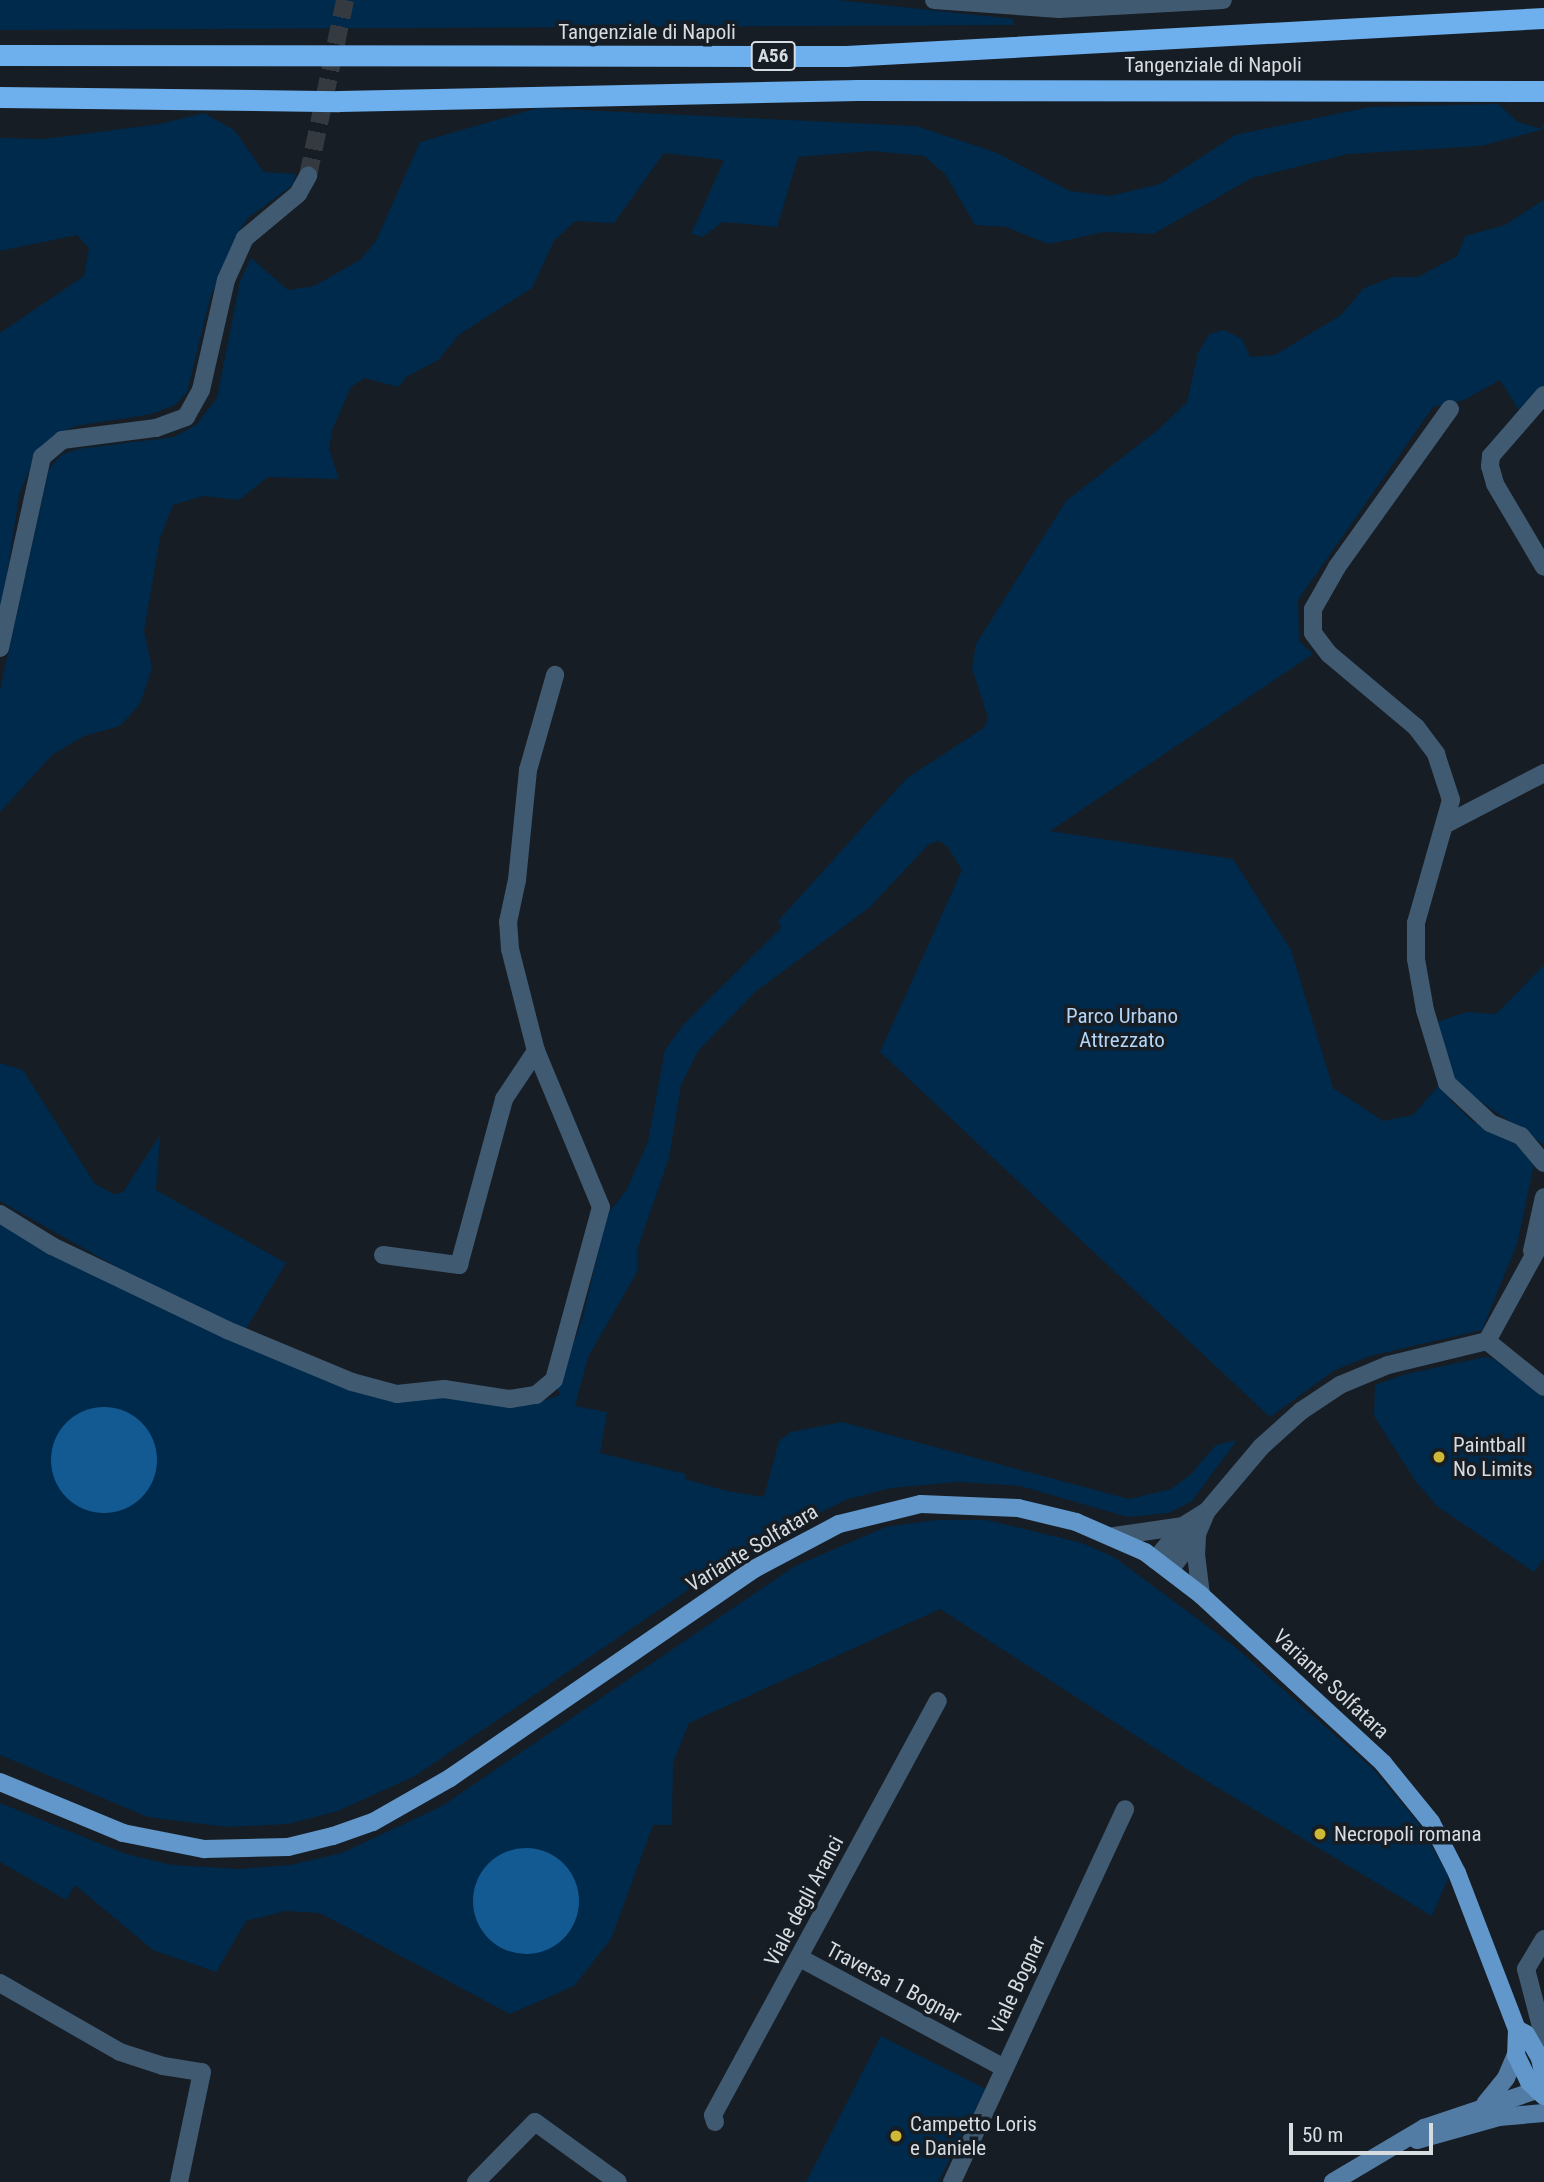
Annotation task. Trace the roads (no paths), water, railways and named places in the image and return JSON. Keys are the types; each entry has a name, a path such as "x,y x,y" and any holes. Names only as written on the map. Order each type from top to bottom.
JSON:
{"highway":[{"name":"Tangenziale di Napoli","path":"0,55 846,56 1544,18"},
{"name":"Tangenziale di Napoli","path":"0,97 339,101 872,90 1544,91"}],"main road":[{"name":"Variante Solfatara","path":"0,1782 123,1833 204,1849 288,1847 373,1822 450,1778 754,1569 839,1524 921,1504 967,1503 1018,1508 1114,1536 1163,1565 1201,1595 1383,1763 1431,1822 1457,1873 1517,2029"},
{"path":"1410,2140 1426,2140 1499,2117 1517,2109 1542,2092 1543,2055 1526,2034 1517,2029 1516,2055 1506,2078 1483,2106"},
{"path":"1516,2055 1542,2092"},
{"path":"1333,2182 1410,2140 1424,2128 1483,2106 1542,2092"},
{"path":"1499,2117 1544,2113"}],"street":[{"path":"934,0 992,8 1059,9 1223,0"},
{"path":"0,648 43,457 62,440 156,428 186,417 201,390 226,280 245,238 298,194 308,176"},
{"path":"1544,395 1492,456 1490,466 1495,484 1544,567"},
{"path":"1450,408 1313,609 1313,633 1329,654 1416,727 1436,754 1451,800 1448,823 1436,846 1416,923 1418,972 1439,1061 1447,1083 1459,1097 1490,1123 1521,1136 1544,1163"},
{"path":"0,1214 77,1258 352,1382 397,1394 444,1388 510,1399 536,1395 554,1380 601,1207 536,1051 514,979 508,922 517,880 528,770 555,675"},
{"path":"1448,823 1544,773"},
{"path":"383,1255 459,1265 505,1099 536,1051"},
{"path":"1529,1265 1544,1197"},
{"path":"1163,1565 1261,1447 1301,1411 1340,1385 1388,1365 1487,1341 1544,1237"},
{"path":"1487,1341 1544,1387"},
{"path":"1114,1536 1190,1530"},
{"path":"1190,1530 1201,1595"},
{"name":"Viale degli Aranci","path":"715,2122 713,2115 938,1701"},
{"name":"Viale Bognar","path":"952,2182 1125,1809"},
{"path":"1544,1939 1526,1969 1544,2038"},
{"name":"Traversa 1 Bognar","path":"800,1958 1004,2068"},
{"path":"0,1983 120,2052 163,2067 202,2072 179,2182"},
{"path":"477,2182 535,2122 618,2182"}],"tunnel":[{"path":"308,176 345,0"}],"place":[{"name":"Paintball No Limits","path":"1439,1457"},
{"name":"Necropoli romana","path":"1320,1834"},
{"name":"Campetto Loris e Daniele","path":"896,2136"}],"park label":[{"name":"Parco Urbano Attrezzato","path":"1122,1028"}]}
